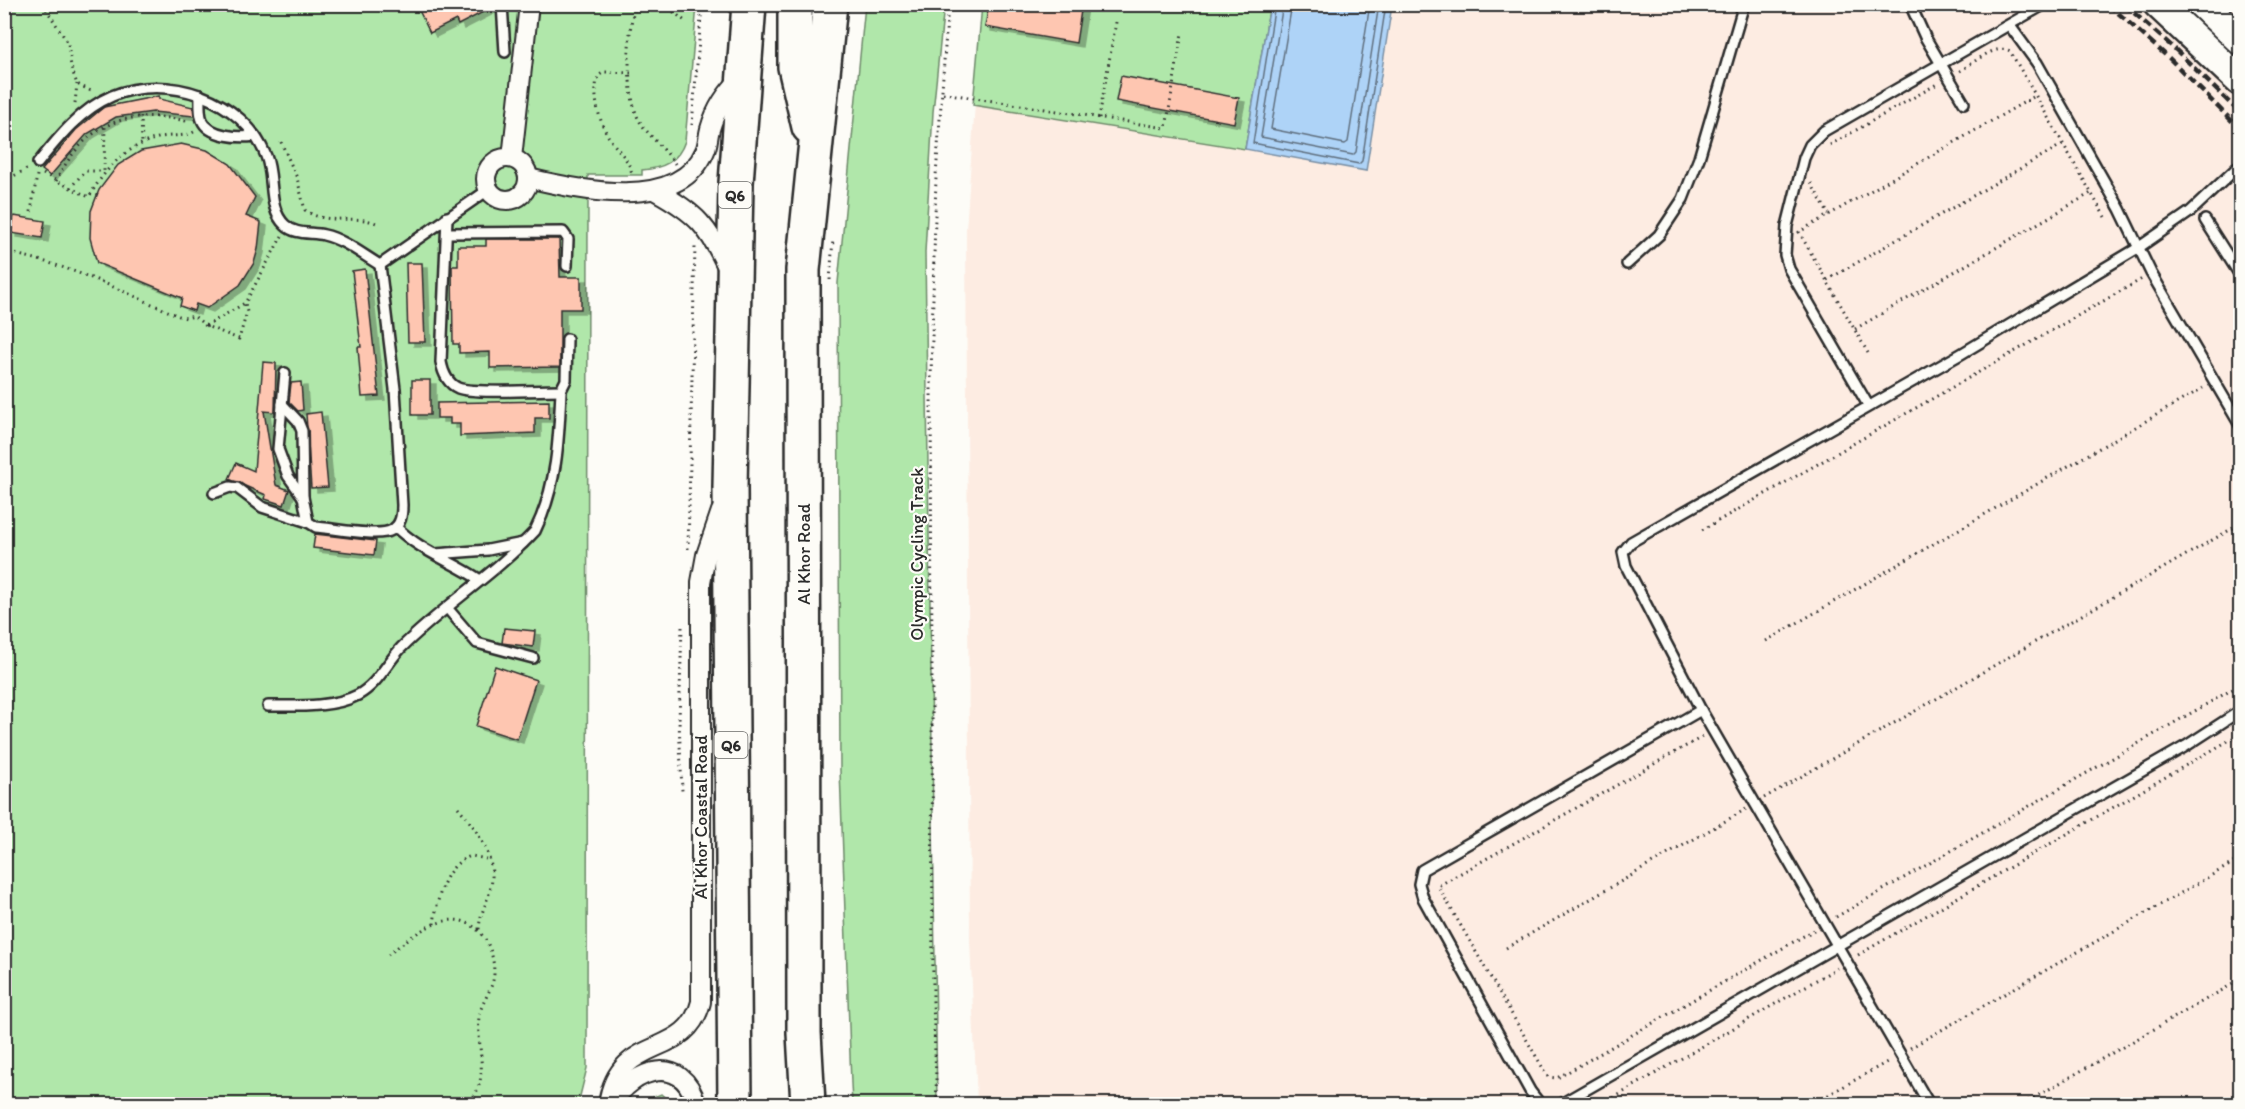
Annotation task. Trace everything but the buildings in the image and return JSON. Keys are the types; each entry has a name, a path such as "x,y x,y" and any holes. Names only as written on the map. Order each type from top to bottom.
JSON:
{"highway":[{"name":"Q6","path":"735,1104 730,487 733,278 742,77 749,4"},
{"path":"795,4 795,67 805,118 815,139"},
{"name":"Al Khor Road","path":"808,1104 804,1033 804,270 830,4"}],"main road":[{"path":"2158,4 2241,81"},
{"path":"2213,9 2241,40"}],"street":[{"path":"512,158 529,4"},
{"path":"528,178 588,191 646,191 680,180 696,166 705,151 717,108 742,77"},
{"path":"512,158 525,167 528,178 525,190 510,200 498,198 488,190 485,178 489,166 499,159 512,158"},
{"path":"646,191 687,208 717,244 733,278"},
{"name":"Al Khor Coastal Road","path":"610,1104 614,1079 626,1063 644,1051 666,1043 684,1032 695,1019 701,1002 701,582 706,555 730,487"},
{"name":"Al Khor Coastal Road","path":"610,1104 631,1080 655,1071 672,1073 679,1077 692,1093 696,1104"}],"lane":[{"path":"502,4 505,52"},
{"path":"1628,264 1659,234 1683,199 1699,158 1744,4"},
{"path":"1910,4 1941,65 1964,103"},
{"path":"1868,405 1789,270 1785,255 1785,236 1798,177 1810,145 1824,131 2045,4"},
{"path":"2010,26 2037,63 2120,209 2151,273 2241,425"},
{"path":"38,163 58,138 85,113 116,95 129,90 165,87 182,89 219,104 255,136 266,156 272,176 276,212 287,227 297,232 330,236 380,265"},
{"path":"200,95 202,120 207,126 225,135 255,136"},
{"path":"1929,1104 1701,710 1626,566 1623,552 1631,542 1961,354 2138,248 2190,212 2241,165"},
{"path":"380,265 488,190"},
{"path":"447,217 441,362 446,377 452,384 467,390 561,390"},
{"path":"2205,220 2241,275"},
{"path":"447,232 563,232 568,238 567,266"},
{"path":"214,493 230,487 237,488 262,507 308,522 316,527 381,533 396,527 402,512 396,401 380,265"},
{"path":"268,706 327,703 357,696 368,688 400,650 535,531 552,486 561,390 566,380 567,339"},
{"path":"285,373 278,449 288,476 303,497"},
{"path":"282,404 298,421 302,430 303,497 308,522"},
{"path":"396,527 415,545 480,580"},
{"path":"434,554 489,550 525,542"},
{"path":"448,609 477,643 533,658"},
{"path":"1540,1104 1530,1091 1423,898 1419,884 1422,870 1701,710"},
{"path":"1561,1104 1735,1006 1836,944 2186,746 2241,711"}],"path":[{"path":"43,4 68,43 71,67 77,84 94,92 116,95"},
{"path":"637,4 631,21 631,73 634,103 639,121 677,166"},
{"path":"664,4 686,22"},
{"path":"692,130 702,4"},
{"name":"Olympic Cycling Track","path":"937,1104 933,990 930,536 936,176 948,4"},
{"path":"1100,118 1116,22"},
{"path":"942,93 1166,128 1182,33"},
{"path":"1824,149 1997,50 2005,49 2010,51 2105,217"},
{"path":"631,73 604,72 598,76 595,88 606,132 646,191"},
{"path":"1869,353 1799,232 2036,96"},
{"path":"56,181 76,149 105,125 141,116 174,118 207,126"},
{"path":"141,116 142,144"},
{"path":"104,171 105,125"},
{"path":"31,212 38,172 89,197 104,171 121,156 142,144 161,138 192,134 207,126"},
{"path":"281,142 297,178 305,210 318,218 368,220 376,223"},
{"path":"1827,280 2064,144"},
{"path":"646,191 649,177 677,166 681,161"},
{"path":"4,181 38,163"},
{"path":"70,188 85,171 104,171"},
{"path":"1810,178 1829,215"},
{"path":"1855,329 2091,193"},
{"path":"206,326 245,303 287,227"},
{"path":"829,290 834,232"},
{"path":"688,555 694,368 694,238"},
{"path":"4,252 31,257 82,273 179,316 186,318 194,316 206,326 239,339 247,312 245,303"},
{"path":"1702,530 2151,273"},
{"path":"1766,641 2215,381"},
{"path":"1506,948 2241,524"},
{"path":"682,617 679,721 682,799"},
{"path":"1463,874 1714,730"},
{"path":"1603,1104 2241,734"},
{"path":"458,807 479,834 487,859 492,866 492,878 482,911 479,932"},
{"path":"434,924 438,897 456,866 472,856 487,859"},
{"path":"1812,1104 2241,859"},
{"path":"388,955 399,943 434,924 460,921 467,922 479,932 491,950 494,973 479,1015 482,1066 479,1087 476,1096 467,1104"},
{"path":"2023,1104 2241,980"},
{"path":"2231,1104 2241,1099"}],"shaded area":[{"path":"982,5 2240,5 2240,1104 977,1104 970,940 966,230"}],"green space":[{"path":"4,5 697,5 685,141 682,148 669,163 657,168 642,170 642,175 588,175 587,1068 578,1104 5,1104"},
{"path":"865,5 944,5 933,112 925,252 937,1104 852,1104 840,770 838,283"},
{"path":"982,5 1270,5 1245,149 973,105"},
{"path":"661,1094 672,1104 636,1104"}],"water":[{"path":"1270,5 1392,5 1366,171 1245,149"}],"railway":[{"path":"2108,4 2169,58 2240,129"},
{"path":"2124,4 2176,50 2240,113"}]}
